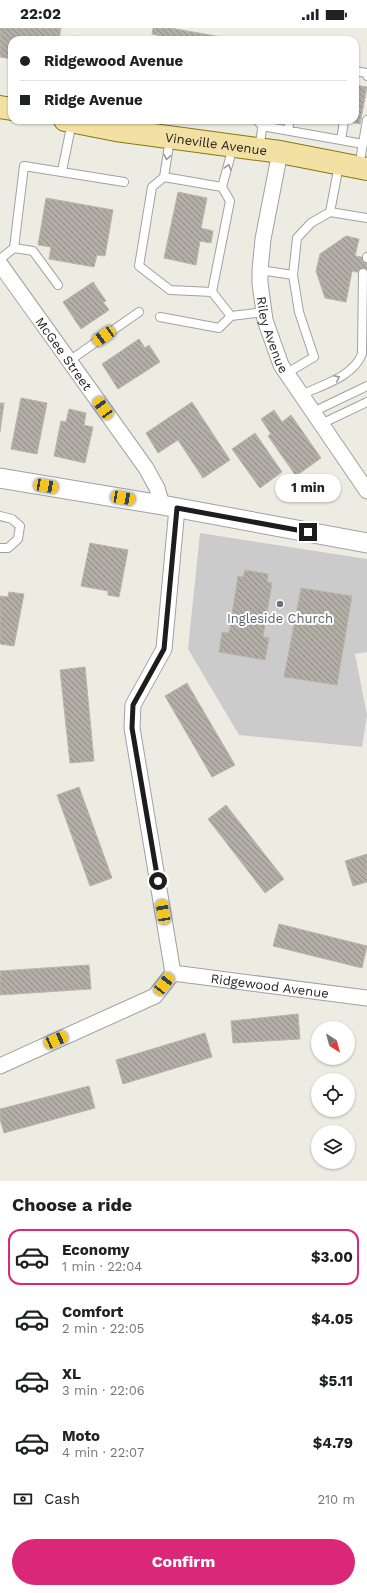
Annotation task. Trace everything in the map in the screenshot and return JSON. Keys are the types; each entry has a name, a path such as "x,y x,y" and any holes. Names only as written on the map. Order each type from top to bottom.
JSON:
{"main road":[{"name":"Vineville Avenue","path":"85,124 170,138 280,152 355,167"}],"street":[{"name":"Riley Avenue","path":"280,152 263,239 260,283 264,312 281,365 367,492"},
{"name":"McGee Street","path":"0,264 146,468 169,506"},
{"path":"0,478 169,506 367,544"},
{"path":"0,1066 155,996 173,973 132,728 133,705 164,649 169,506"},
{"name":"Ridgewood Avenue","path":"173,973 367,998"}],"lane":[{"path":"359,72 366,73 367,76"},
{"path":"286,373 314,357 299,312 293,275 297,238 311,223 330,212 355,167 363,144 367,120"},
{"path":"62,171 69,124"},
{"path":"259,150 261,124"},
{"path":"268,124 288,130 363,144"},
{"path":"288,130 289,124"},
{"path":"341,140 344,124"},
{"path":"170,138 164,176 152,187 140,266 170,290 212,292 231,316"},
{"path":"212,292 230,201 222,187 233,146"},
{"path":"0,259 14,248 24,166 124,182"},
{"path":"164,176 222,187"},
{"path":"330,212 367,218"},
{"path":"14,248 33,251 58,285"},
{"path":"260,270 293,275"},
{"path":"301,395 352,371 359,364 362,354 365,302 363,273"},
{"path":"69,361 139,312"},
{"path":"160,317 219,328 231,316 264,312"},
{"path":"317,418 367,386"},
{"path":"317,418 367,402"},
{"path":"0,516 12,518 20,526 18,539 8,548 0,548"}],"shaded area":[{"name":"Ingleside Church","path":"200,533 367,559 367,652 355,654 367,715 362,747 239,735 188,649"}],"building":[{"path":"0,28 61,28 60,36 8,36 8,58 0,57"},
{"path":"153,28 170,28 216,36 161,36 152,34"},
{"path":"359,86 367,87 359,124"},
{"path":"178,192 207,198 201,228 213,231 211,243 200,241 196,265 164,258"},
{"path":"46,198 113,210 105,256 97,255 94,267 49,259 51,247 38,245"},
{"path":"346,236 359,239 355,256 367,258 367,274 352,271 346,302 325,298 316,271 320,254"},
{"path":"93,282 106,301 103,302 109,310 81,329 63,302"},
{"path":"139,339 145,348 149,345 160,362 118,389 102,364"},
{"path":"21,398 47,403 37,454 11,449"},
{"path":"192,402 230,460 203,478 178,440 158,453 146,433"},
{"path":"0,403 4,403 0,432"},
{"path":"69,409 86,413 84,425 93,427 85,463 54,456 61,421 66,422"},
{"path":"274,410 282,422 291,415 321,458 296,476 268,436 271,434 261,419"},
{"path":"255,433 282,472 260,488 232,449"},
{"path":"90,543 128,550 119,597 108,595 108,591 81,586"},
{"path":"245,570 268,574 267,582 272,583 263,637 269,638 265,660 219,652 222,632 229,633 238,576 243,577"},
{"path":"301,588 352,596 337,685 284,677"},
{"path":"9,592 24,594 14,646 0,644 0,596 8,597"},
{"path":"85,667 94,761 70,763 60,670"},
{"path":"187,683 235,765 212,777 165,696"},
{"path":"79,787 112,878 90,886 57,795"},
{"path":"226,805 284,879 265,893 208,819"},
{"path":"367,854 367,882 353,886 345,861"},
{"path":"279,924 367,946 362,968 273,946"},
{"path":"89,965 91,989 0,995 0,971"},
{"path":"298,1014 300,1039 233,1043 231,1021"},
{"path":"205,1033 212,1057 123,1084 116,1060"},
{"path":"89,1086 95,1108 4,1133 0,1119 0,1109"}],"place":[{"name":"Ingleside Church","path":"280,604"}],"route":[{"path":"158,881 132,728 133,705 164,649 177,508 308,532"}]}
